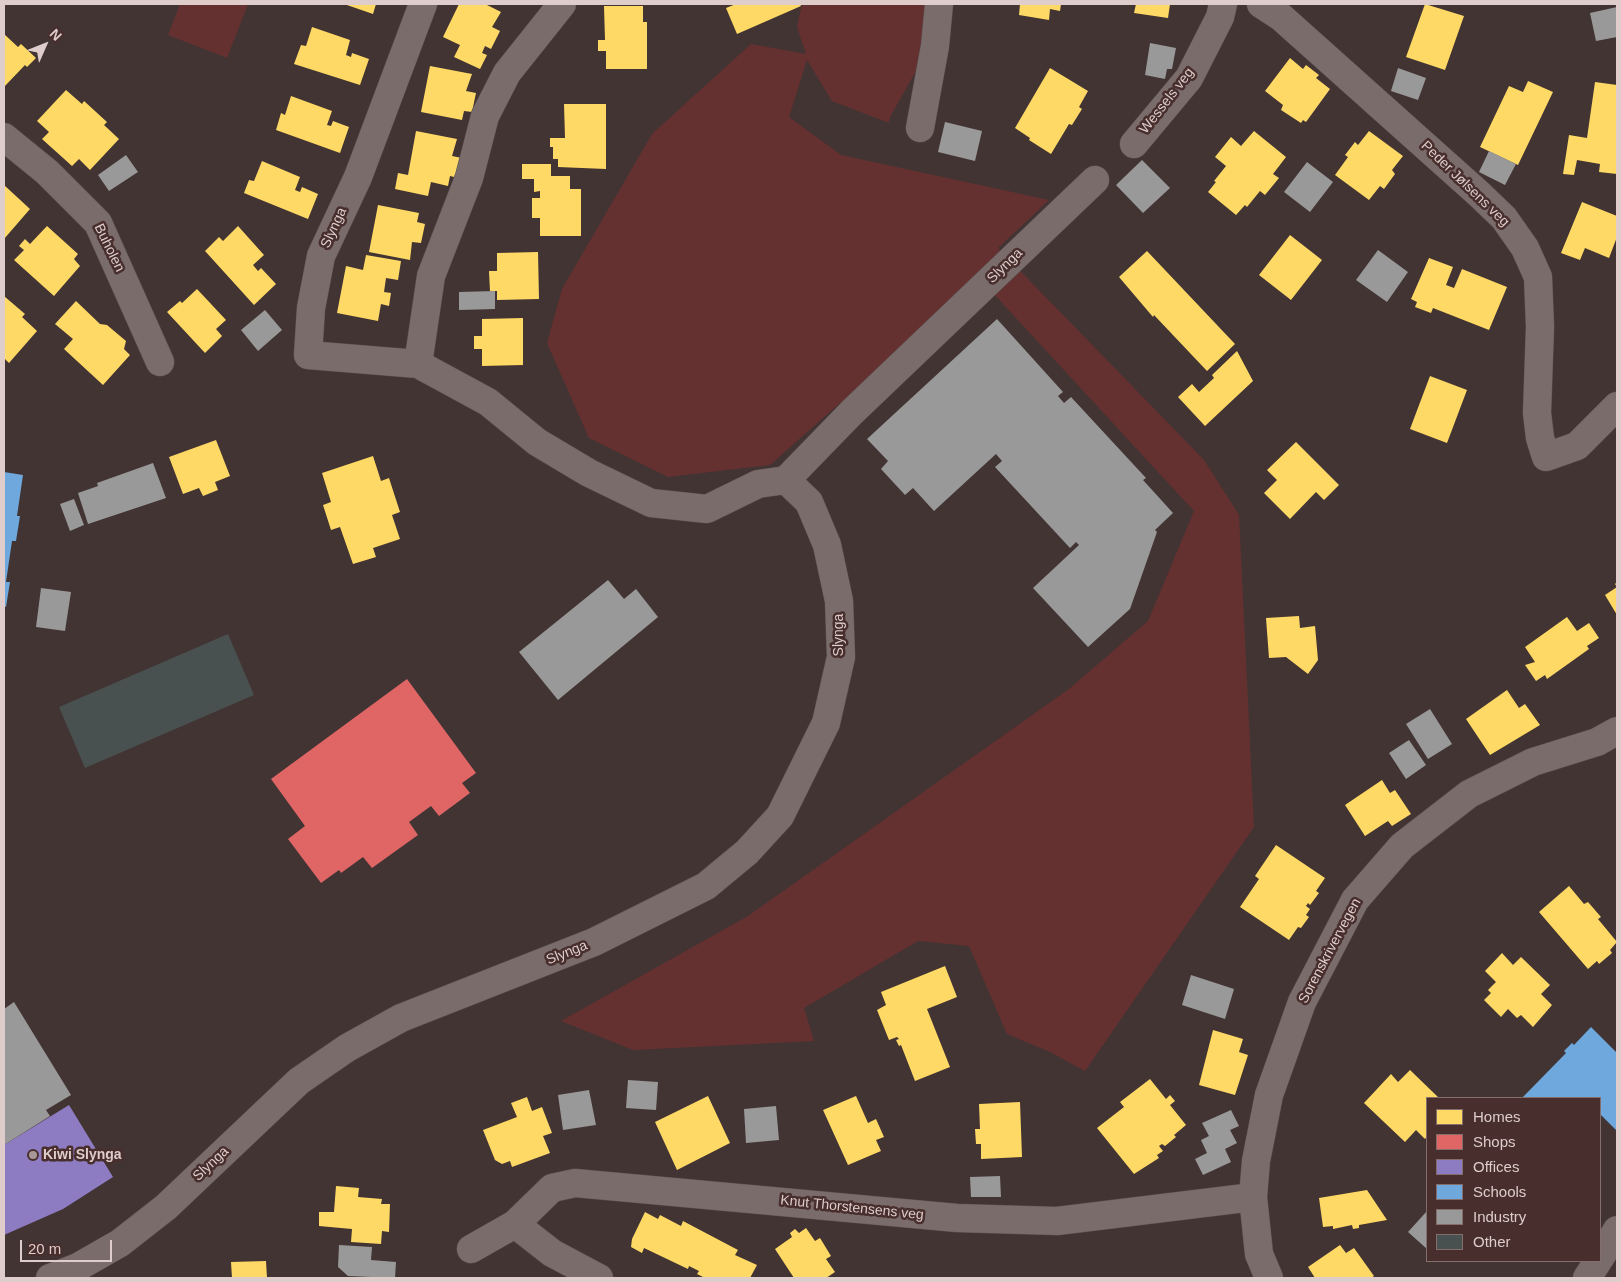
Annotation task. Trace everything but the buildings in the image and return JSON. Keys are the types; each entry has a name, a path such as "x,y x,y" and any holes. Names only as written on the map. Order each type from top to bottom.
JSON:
{"street":[{"name":"Slynga","path":"423,4 358,177 321,256 311,308 308,355 418,364 488,402 544,447 589,473 651,503 707,509 758,484 786,480 852,412 1095,180"},
{"path":"418,364 431,276 469,178 486,116 507,73 562,4"},
{"path":"920,128 935,46 939,4"},
{"name":"Wessels veg","path":"1134,144 1189,78 1220,17 1223,4"},
{"name":"Peder Jølsens veg","path":"1262,4 1281,17 1480,194 1504,218 1525,248 1538,277 1540,328 1537,413 1540,438 1546,457 1577,446 1617,406"},
{"name":"Buholen","path":"4,137 47,172 98,223 160,362"},
{"name":"Slynga","path":"50,1278 78,1267 120,1243 166,1207 298,1081 348,1048 401,1018 594,942 706,886 747,852 780,816 826,723 841,657 839,601 827,545 809,502 786,480"},
{"name":"Sorenskrivervegen","path":"1269,1278 1259,1254 1253,1197 1256,1161 1269,1095 1302,1002 1355,900 1402,846 1469,794 1532,762 1597,742 1617,731"},
{"name":"Knut Thorstensens veg","path":"471,1248 514,1224 552,1188 575,1183 957,1218 1057,1221 1253,1197"},
{"path":"514,1224 552,1253 599,1278"},
{"path":"1601,1257 1617,1230"},
{"path":"1587,1278 1598,1262"}],"shaded area":[{"path":"180,4 248,4 227,58 168,35"},
{"path":"802,4 931,4 926,53 890,117 889,123 832,101 807,60 789,117 841,155 1049,200 998,248 1204,460 1239,515 1254,827 1085,1071 1050,1052 1007,1034 969,946 918,941 804,1008 814,1041 633,1050 561,1021 748,916 1069,689 1148,621 1194,511 980,279 770,465 668,477 589,438 547,343 562,289 652,134 751,44 806,54 797,27"}],"place":[{"name":"Kiwi Slynga","path":"33,1155"}]}
